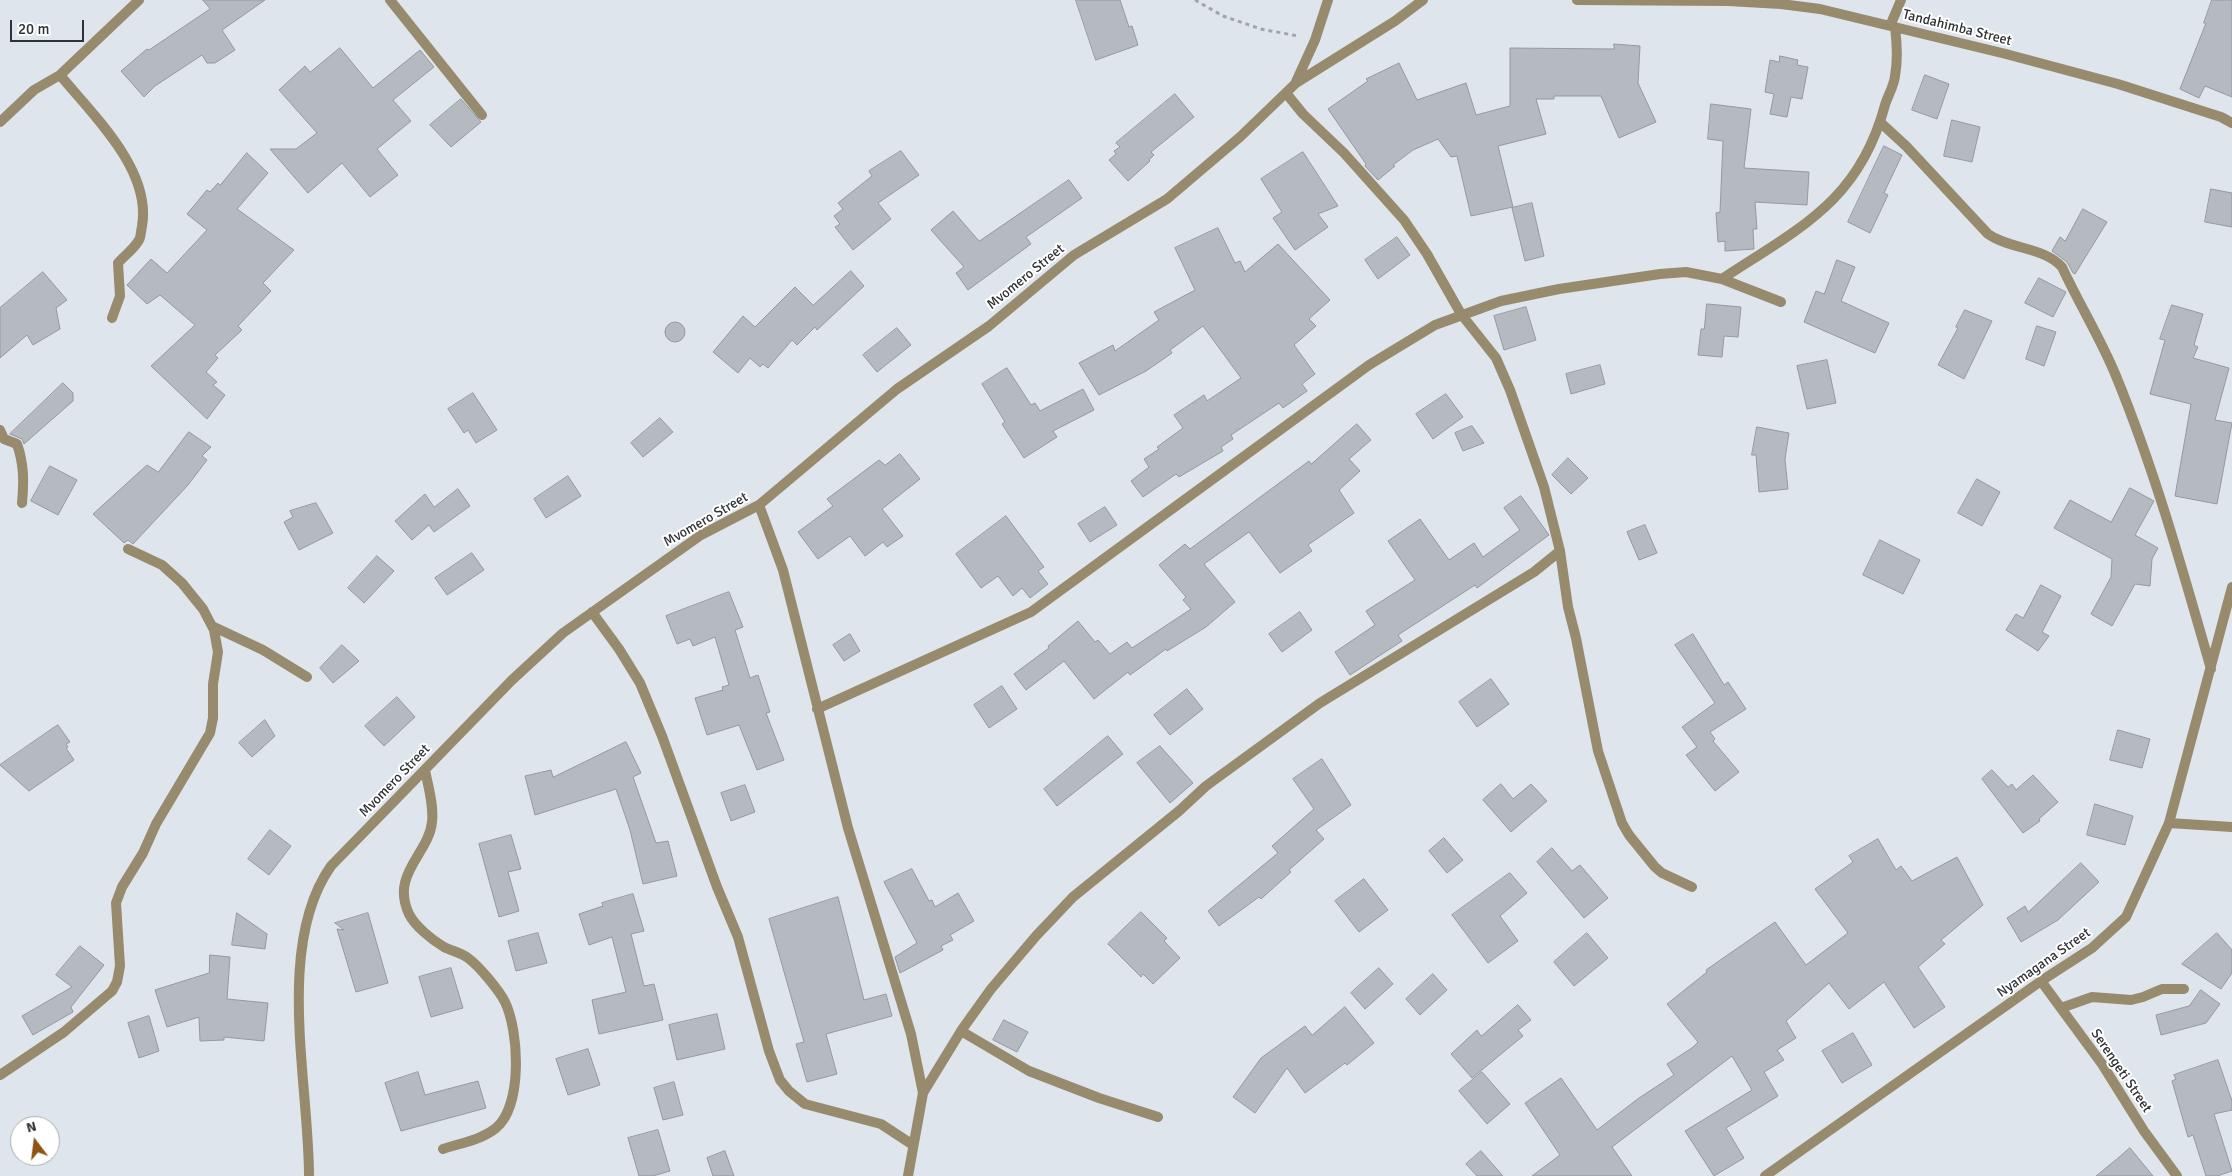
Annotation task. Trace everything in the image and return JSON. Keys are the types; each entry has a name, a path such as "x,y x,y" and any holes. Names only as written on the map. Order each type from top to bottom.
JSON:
{"street":[{"path":"0,122 34,90 60,75 139,0"},
{"path":"390,0 482,115"},
{"name":"Mvomero Street","path":"309,1176 309,1138 299,984 302,941 312,898 331,866 512,680 563,633 701,535 759,505 898,390 989,326 1074,255 1168,199 1240,137 1295,84 1315,40 1328,0"},
{"path":"1295,84 1423,0"},
{"name":"Tandahimba Street","path":"1577,0 1728,1 1781,4 1820,9 2006,54 2118,84 2221,117 2232,123"},
{"path":"1722,279 1795,233 1849,184 1867,156 1881,123 1895,77 1897,56 1892,26 1901,0"},
{"path":"60,75 119,147 137,182 142,205 144,218 139,240 118,263 120,296 112,318"},
{"path":"1286,94 1303,114 1344,153 1404,220 1427,254 1462,314 1496,358 1510,390 1544,487 1560,551 1568,607 1576,638 1598,751 1622,823 1629,835 1662,873 1692,887"},
{"path":"1881,123 1906,146 1988,234 1999,242 2054,260 2062,267 2115,374 2136,428 2188,589 2211,669"},
{"path":"817,710 1031,612 1369,365 1435,325 1500,301 1660,274 1686,272 1722,279 1781,302"},
{"path":"0,430 4,439 17,444 22,461 24,481 22,503"},
{"path":"759,505 783,570 848,828 911,1034 923,1093"},
{"path":"0,1075 39,1051 112,991 117,982 120,966 116,903 122,887 143,853 156,824 201,751 212,727 213,684 218,652 212,626 203,610 182,583 162,565 128,549"},
{"path":"908,1176 923,1093 961,1031 998,982 1036,936 1073,897 1206,786 1320,703 1534,572 1560,551"},
{"name":"Nyamagana Street","path":"1764,1176 2092,948 2126,917 2169,823 2232,587"},
{"path":"592,612 620,648 640,683 662,736 717,887 738,937 768,1051 784,1086 805,1104 882,1124 913,1145"},
{"path":"212,626 263,650 307,678"},
{"path":"425,770 432,822 426,840 407,874 404,890 409,913 425,932 443,946 468,958 504,1000 512,1022 516,1052 515,1087 507,1110 497,1126 482,1137 444,1149"},
{"path":"2169,823 2232,827"},
{"name":"Serengeti Street","path":"2042,981 2102,1064 2144,1131 2177,1176"},
{"path":"2061,1008 2092,997 2131,1000 2162,989 2184,989"},
{"path":"961,1031 1029,1071 1099,1098 1158,1117"}],"path":[{"path":"1195,0 1230,19 1261,29 1315,40"}],"building":[{"path":"203,0 265,0 222,30 235,50 215,63 207,63 202,55 155,86 144,97 121,71 147,49 149,50 210,9"},
{"path":"1076,0 1120,0 1129,27 1132,26 1138,45 1096,60"},
{"path":"2212,0 2232,0 2232,97 2205,86 2199,98 2180,89 2206,23 2204,23"},
{"path":"1614,44 1640,46 1638,83 1656,122 1619,138 1601,96 1554,96 1554,99 1536,99 1546,134 1498,146 1513,207 1471,216 1457,156 1451,157 1438,139 1413,150 1393,165 1395,166 1378,180 1365,166 1366,164 1328,109 1368,81 1366,79 1399,63 1417,100 1466,83 1476,115 1510,106 1510,48 1614,49"},
{"path":"340,48 373,88 420,50 434,67 393,100 411,121 377,149 398,175 370,197 342,163 308,193 270,149 296,149 317,133 279,90 305,66 310,72"},
{"path":"1780,56 1798,60 1797,65 1808,67 1802,99 1791,97 1787,117 1770,114 1774,94 1765,92 1770,60 1779,62"},
{"path":"1925,75 1949,84 1937,119 1912,110"},
{"path":"1175,94 1194,117 1151,152 1154,155 1150,161 1128,181 1109,160 1116,154 1114,151 1120,147 1116,143"},
{"path":"461,99 481,122 451,147 430,125"},
{"path":"1711,104 1751,109 1744,168 1809,172 1807,205 1755,202 1757,229 1753,229 1754,249 1725,251 1725,241 1718,242 1716,213 1720,212 1723,141 1708,139"},
{"path":"1952,120 1980,127 1972,162 1944,156"},
{"path":"1884,146 1902,155 1884,193 1888,195 1870,233 1848,222"},
{"path":"901,151 919,175 878,203 891,219 853,250 835,227 840,224 834,216 843,209 838,203 872,176 869,171"},
{"path":"1303,152 1338,206 1318,214 1328,227 1295,250 1273,218 1282,212 1261,179"},
{"path":"247,153 268,173 237,209 294,250 263,283 271,291 238,326 242,330 215,355 218,358 206,372 217,382 213,385 225,395 207,419 151,366 195,325 160,295 147,304 127,285 151,259 167,273 207,230 187,214 207,190 210,192 218,183 220,185"},
{"path":"1069,180 1082,198 1026,237 1031,244 968,290 956,273 964,267 931,230 953,211 979,241"},
{"path":"2211,189 2232,193 2232,227 2205,222"},
{"path":"1532,203 1544,256 1525,261 1512,208"},
{"path":"2083,209 2107,222 2075,274 2067,262 2052,251 2060,237 2065,241"},
{"path":"1218,228 1235,263 1240,261 1245,272 1278,244 1330,300 1309,319 1316,326 1294,345 1315,374 1302,384 1307,391 1283,408 1279,403 1231,435 1233,439 1221,447 1223,451 1179,477 1176,474 1143,497 1131,481 1149,467 1144,459 1159,449 1157,447 1183,428 1174,415 1204,395 1207,401 1241,378 1203,326 1170,350 1172,353 1146,371 1099,395 1079,363 1113,345 1115,351 1159,320 1154,312 1195,290 1175,248"},
{"path":"1397,237 1410,255 1378,279 1365,260"},
{"path":"1837,260 1855,267 1841,301 1889,323 1875,353 1804,322 1816,291 1824,294"},
{"path":"851,271 864,286 817,330 815,327 797,345 792,340 768,368 763,364 760,367 750,358 738,373 713,352 743,316 755,327 795,287 813,305"},
{"path":"43,272 67,300 56,308 60,329 33,345 27,335 0,358 0,308"},
{"path":"2039,278 2066,292 2053,317 2025,303"},
{"path":"1707,304 1741,307 1738,337 1724,336 1722,357 1698,355 1701,329 1704,329"},
{"path":"2172,305 2203,314 2194,345 2198,347 2193,358 2229,368 2215,420 2232,423 2217,504 2175,496 2191,404 2150,394 2165,340 2160,339"},
{"path":"1526,307 1536,340 1504,350 1494,316"},
{"path":"1965,310 1992,321 1964,379 1938,365 1958,328 1956,327"},
{"path":"671,322 679,322 685,328 685,336 679,342 671,342 665,336 665,328"},
{"path":"2037,326 2056,332 2044,366 2026,359"},
{"path":"897,328 911,345 877,372 863,355"},
{"path":"1827,360 1836,403 1807,409 1797,366"},
{"path":"1600,365 1605,384 1571,394 1566,374"},
{"path":"1007,368 1031,405 1035,403 1040,411 1083,389 1094,410 1053,431 1057,437 1024,458 1002,424 1005,422 982,384"},
{"path":"63,383 73,393 73,401 24,444 22,439 10,434"},
{"path":"473,393 497,430 476,443 468,430 464,433 448,409"},
{"path":"1446,394 1463,417 1433,439 1416,414"},
{"path":"660,418 673,432 643,457 631,443"},
{"path":"1357,424 1371,440 1349,459 1360,471 1339,490 1354,513 1308,545 1312,551 1280,573 1249,532 1204,564 1235,602 1206,627 1167,651 1166,649 1130,675 1128,672 1094,699 1064,661 1026,690 1014,674 1049,648 1048,646 1078,621 1095,642 1098,640 1110,654 1127,642 1132,648 1191,609 1183,600 1186,597 1159,565 1185,544 1190,549 1309,461 1311,464"},
{"path":"1472,426 1484,443 1463,451 1455,433"},
{"path":"1757,427 1789,433 1785,459 1788,489 1759,492 1756,455 1752,455"},
{"path":"189,432 211,447 202,456 207,460 188,485 133,544 128,540 124,543 93,514 147,465 158,472"},
{"path":"900,454 920,479 882,509 903,536 887,547 883,542 865,556 850,536 818,559 798,532 833,506 827,499 879,460 885,465"},
{"path":"1568,458 1588,478 1571,494 1552,475"},
{"path":"50,466 77,480 58,515 31,501"},
{"path":"568,476 581,496 546,518 534,499"},
{"path":"1977,479 2000,492 1982,526 1958,513"},
{"path":"2130,488 2154,501 2135,535 2158,548 2152,559 2150,586 2135,584 2112,626 2091,614 2111,577 2112,559 2054,528 2070,500 2111,522"},
{"path":"458,489 470,506 434,532 429,525 412,540 395,521 425,494 434,507"},
{"path":"1521,496 1549,535 1477,588 1475,585 1398,635 1402,641 1350,675 1335,652 1375,625 1366,611 1415,580 1388,541 1420,519 1449,560 1474,543 1483,557 1520,530 1504,508"},
{"path":"316,503 333,533 299,550 284,522 293,517 290,511"},
{"path":"1105,507 1117,525 1090,542 1078,524"},
{"path":"1006,516 1044,567 1038,571 1048,584 1030,598 1022,588 1013,596 998,576 981,588 956,554"},
{"path":"1645,525 1657,553 1639,560 1627,532"},
{"path":"1880,540 1920,560 1903,594 1863,575"},
{"path":"472,553 484,570 447,595 435,578"},
{"path":"377,556 394,571 364,603 348,588"},
{"path":"2041,585 2061,596 2042,632 2049,636 2038,651 2006,630 2016,614 2023,618"},
{"path":"729,592 743,627 735,630 750,678 758,675 770,712 766,713 784,760 757,770 739,725 707,735 695,698 723,690 722,687 729,685 715,637 693,646 690,639 677,644 666,616"},
{"path":"1300,612 1312,630 1282,652 1269,634"},
{"path":"850,634 860,651 844,661 833,645"},
{"path":"1693,634 1724,685 1728,682 1746,709 1710,732 1715,739 1713,741 1739,772 1715,791 1686,755 1697,747 1682,727 1715,703 1675,645"},
{"path":"342,645 359,661 333,683 320,668"},
{"path":"1491,679 1509,704 1477,727 1459,702"},
{"path":"1002,686 1017,709 989,728 974,705"},
{"path":"1187,689 1203,709 1170,735 1154,715"},
{"path":"397,697 415,717 384,746 365,726"},
{"path":"265,720 275,736 252,757 239,743"},
{"path":"58,725 70,742 66,744 68,747 66,748 74,760 29,791 0,765"},
{"path":"2118,730 2150,739 2142,768 2110,760"},
{"path":"1108,736 1123,754 1057,806 1044,789"},
{"path":"626,742 641,773 633,777 656,843 668,841 677,876 643,884 630,830 616,789 535,815 525,776 551,770 553,777"},
{"path":"1160,746 1193,783 1170,803 1137,763"},
{"path":"1322,759 1351,805 1316,830 1324,839 1289,870 1291,872 1261,899 1259,897 1219,926 1208,911 1278,853 1272,846 1314,809 1293,779"},
{"path":"1992,770 2008,787 2012,784 2016,790 2033,775 2058,802 2039,819 2040,821 2023,833 1982,779"},
{"path":"1501,784 1513,799 1531,784 1547,801 1511,832 1483,800"},
{"path":"745,785 755,812 731,821 721,793"},
{"path":"2095,804 2133,816 2125,845 2087,835"},
{"path":"270,830 291,846 269,875 248,859"},
{"path":"511,835 521,869 508,872 519,911 499,917 479,844"},
{"path":"1444,838 1463,860 1447,873 1429,851"},
{"path":"1878,839 1896,870 1901,866 1912,881 1957,857 1983,905 1941,940 1945,944 1918,967 1945,1007 1914,1028 1884,982 1849,1009 1829,983 1786,1021 1796,1038 1777,1050 1784,1060 1764,1072 1778,1096 1726,1128 1744,1158 1714,1176 1685,1131 1752,1090 1732,1056 1612,1147 1632,1176 1532,1176 1560,1155 1525,1103 1561,1078 1597,1130 1639,1098 1674,1075 1667,1064 1698,1042 1667,1004 1707,972 1706,970 1775,922 1806,965 1848,933 1815,889 1853,862 1849,856"},
{"path":"1552,848 1572,871 1580,865 1608,898 1584,918 1537,862"},
{"path":"2081,863 2099,882 2058,920 2021,942 2007,918 2025,906 2028,912"},
{"path":"912,869 929,901 932,900 935,907 958,893 974,921 950,935 953,940 941,946 943,950 900,973 895,957 917,943 884,882"},
{"path":"1510,873 1527,893 1500,916 1518,941 1488,963 1452,915"},
{"path":"1364,879 1388,910 1359,932 1335,901"},
{"path":"633,894 644,931 631,934 644,986 654,984 663,1020 599,1034 592,1000 626,992 612,937 589,945 579,914 603,906 602,903"},
{"path":"838,897 864,1000 886,994 892,1016 826,1034 837,1074 807,1082 796,1044 804,1042 769,919"},
{"path":"1141,912 1167,938 1164,941 1180,958 1153,984 1143,974 1141,977 1108,944"},
{"path":"237,913 267,934 265,949 232,945"},
{"path":"368,913 388,983 356,992 337,929 344,930 335,923"},
{"path":"538,933 547,963 516,971 508,941"},
{"path":"1587,933 1608,958 1574,986 1554,962"},
{"path":"2217,933 2232,950 2232,973 2221,989 2182,964"},
{"path":"80,946 104,965 71,1007 73,1012 33,1035 22,1016 72,987 56,975"},
{"path":"210,955 230,957 227,999 268,1003 264,1041 224,1037 224,1040 200,1041 199,1017 167,1027 155,990 209,973"},
{"path":"451,968 463,1008 431,1017 419,977"},
{"path":"1379,968 1393,984 1365,1009 1351,993"},
{"path":"1433,974 1447,990 1420,1015 1406,999"},
{"path":"2201,990 2220,1004 2206,1023 2161,1035 2156,1015 2189,1006"},
{"path":"1518,1005 1531,1020 1518,1030 1523,1036 1472,1078 1451,1054 1477,1030 1481,1036"},
{"path":"1345,1007 1374,1043 1347,1065 1345,1063 1305,1093 1287,1068 1255,1113 1233,1097 1261,1058 1305,1026 1312,1035"},
{"path":"717,1014 725,1049 677,1060 669,1025"},
{"path":"149,1016 159,1051 139,1058 128,1023"},
{"path":"1004,1020 1028,1032 1017,1052 993,1040"},
{"path":"1853,1033 1872,1065 1842,1083 1822,1051"},
{"path":"588,1049 600,1085 568,1095 556,1059"},
{"path":"2218,1060 2232,1101 2232,1110 2214,1114 2232,1171 2217,1176 2206,1176 2193,1135 2188,1137 2172,1081 2176,1079 2174,1075"},
{"path":"418,1072 425,1095 478,1081 486,1108 401,1131 385,1083"},
{"path":"1482,1072 1510,1104 1487,1124 1459,1091"},
{"path":"674,1082 683,1115 663,1120 654,1088"},
{"path":"658,1130 670,1171 653,1176 639,1176 628,1138"},
{"path":"2130,1148 2153,1176 2096,1176 2117,1159"},
{"path":"725,1151 734,1176 713,1176 707,1158"},
{"path":"1481,1151 1503,1176 1477,1176 1466,1164"}]}
